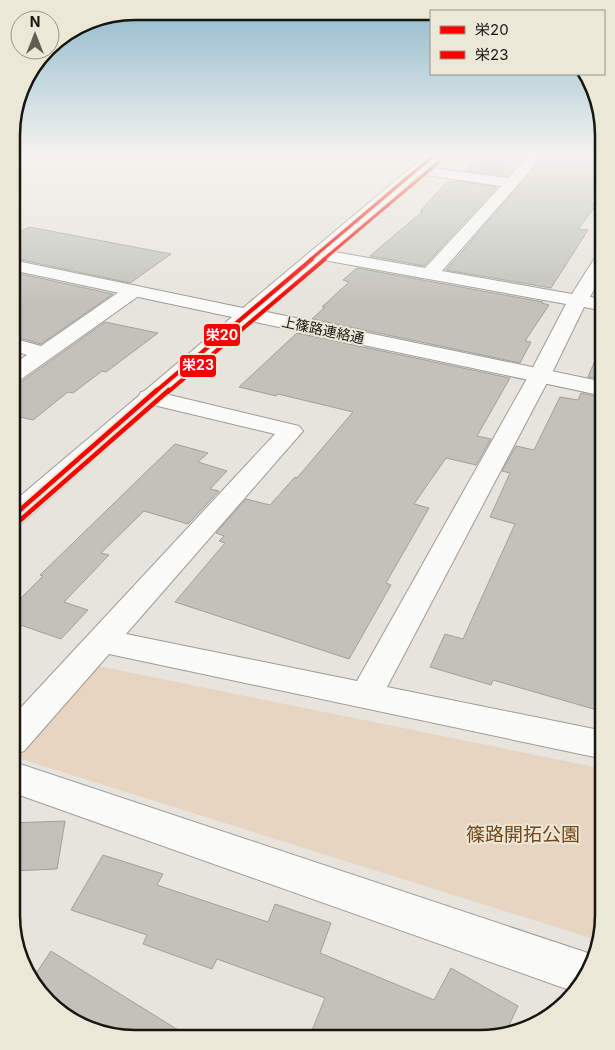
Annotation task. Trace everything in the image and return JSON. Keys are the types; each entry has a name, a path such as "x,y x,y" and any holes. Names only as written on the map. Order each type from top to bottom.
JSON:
{"street":[{"path":"20,510 149,397 376,205"},
{"path":"429,274 491,205"},
{"path":"318,254 595,303"},
{"name":"上篠路連絡通","path":"20,267 595,387"},
{"path":"366,695 540,375 578,300 595,272"},
{"path":"20,370 133,291"},
{"path":"20,346 44,353"},
{"path":"20,732 291,431 149,397"},
{"path":"102,641 595,743"},
{"path":"20,779 580,972"}],"green space":[{"name":"篠路開拓公園","path":"98,666 595,767 595,923 593,939 20,759 20,756"}],"building":[{"path":"426,205 480,205 424,266 370,256 423,211 420,211"},
{"path":"502,205 595,205 578,229 588,230 551,288 446,270"},
{"path":"29,227 171,254 130,283 20,260 20,232"},
{"path":"357,268 543,302 549,305 525,341 531,342 520,363 312,319 349,282 343,280"},
{"path":"20,274 113,294 41,344 20,338"},
{"path":"105,322 158,333 106,372 102,371 73,393 68,392 33,420 20,417 21,382"},
{"path":"297,333 510,378 477,436 491,439 476,465 446,458 414,504 429,508 386,583 391,585 349,659 175,602 225,543 219,541 224,536 216,533 246,499 270,505 295,477 297,478 353,412 278,394 276,396 239,387"},
{"path":"595,360 595,378 588,377"},
{"path":"581,393 595,396 595,709 493,680 491,685 430,667 445,634 463,639 515,524 490,517 510,473 502,471 516,446 534,450 560,397 578,400"},
{"path":"175,444 208,453 198,462 227,471 210,489 219,491 188,524 144,511 101,553 109,555 64,602 88,610 61,639 20,625 20,599 43,576 40,575"},
{"path":"65,821 57,869 20,871 20,823"},
{"path":"103,855 163,874 157,885 268,922 275,904 331,923 320,953 434,1000 451,968 518,1006 509,1026 495,1029 312,1030 325,998 217,959 212,969 143,944 147,935 71,910"},
{"path":"51,951 178,1030 120,1029 91,1021 77,1015 65,1006 44,985 36,973"}],"transit line":[{"name":"栄20","path":"20,510 149,397 375,205"},
{"name":"栄23","path":"20,520 154,403 388,205"}]}
